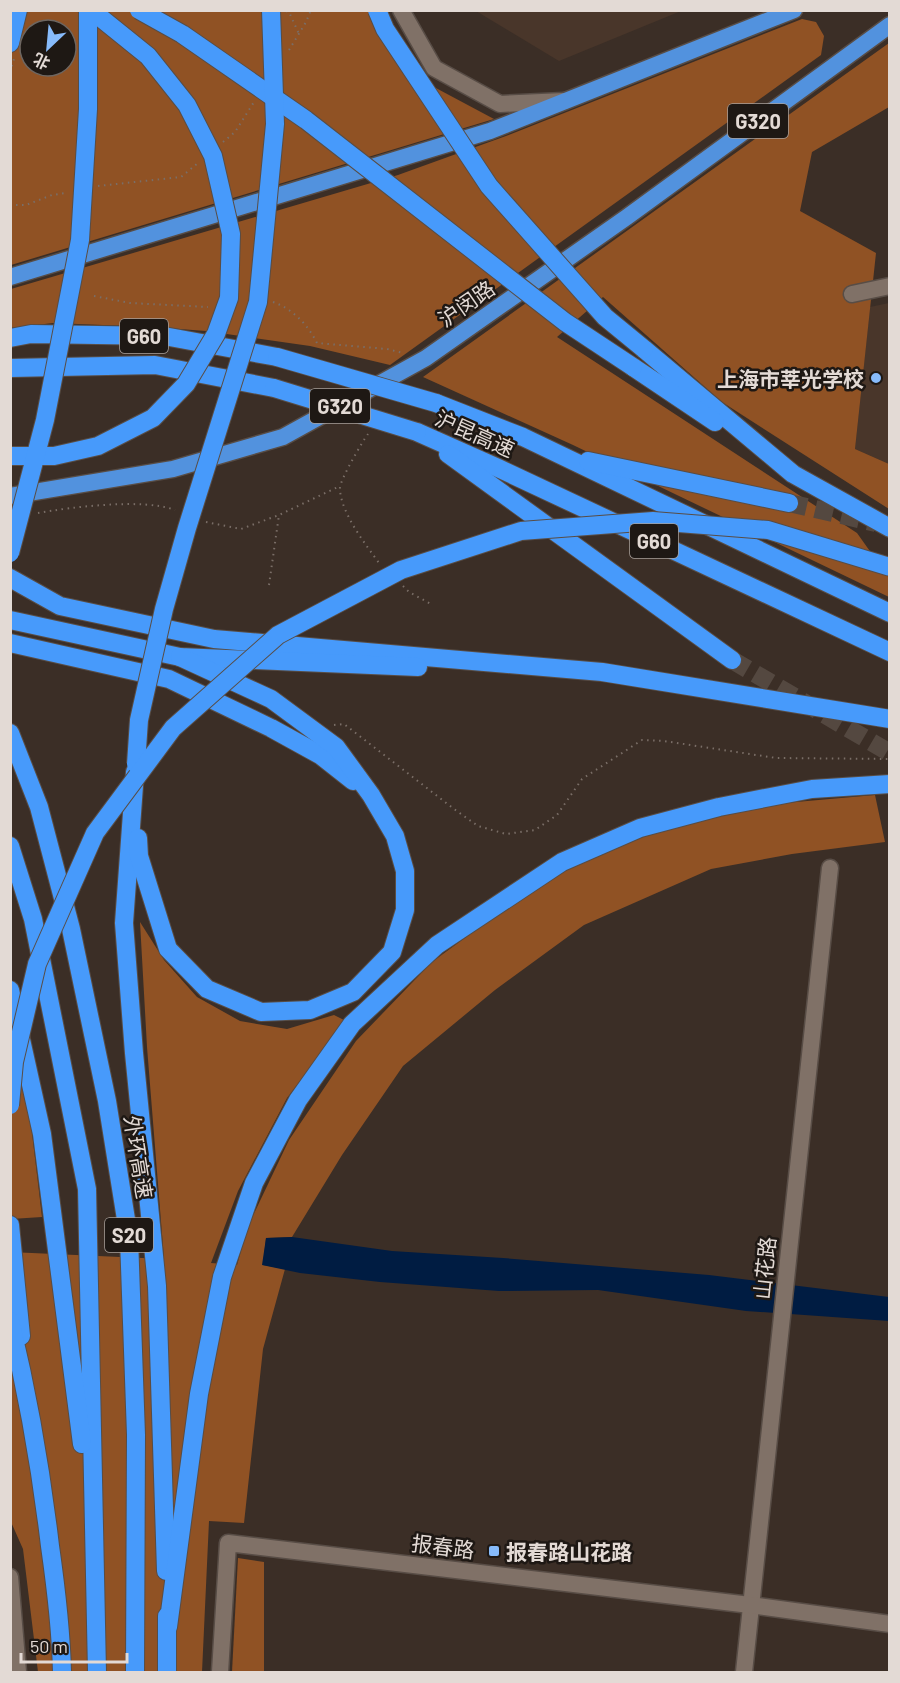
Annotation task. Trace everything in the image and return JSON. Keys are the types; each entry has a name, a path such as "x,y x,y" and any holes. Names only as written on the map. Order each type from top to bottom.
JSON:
{"highway":[{"path":"10,43 18,10"},
{"path":"10,456 54,456 98,446 153,418 186,384 216,334 229,298 231,234 213,156 187,105 148,56 89,10"},
{"path":"10,553 45,420 80,240 88,109 89,10"},
{"path":"139,10 182,34 306,120 566,322 794,474 890,528"},
{"path":"167,1672 164,1469 157,1286 135,1065 124,923 139,720 164,609 187,528 258,302 274,124 271,10"},
{"path":"377,10 386,29 489,186 605,317 794,474"},
{"path":"10,277 490,131 794,10"},
{"name":"沪闵路","path":"10,496 173,469 283,437 426,358 627,217 890,25"},
{"name":"沪昆高速","path":"10,338 31,334 164,336 277,357 436,403 523,437 890,613"},
{"name":"沪昆高速","path":"10,368 155,365 274,388 417,432 890,652"},
{"path":"417,432 732,660"},
{"path":"560,455 789,503"},
{"path":"10,1106 14,1062 38,964 95,833 173,728 278,635 400,570 521,531 652,521 768,530 890,567"},
{"path":"10,579 60,606 214,639 602,672 890,719"},
{"path":"10,620 180,657 388,667 602,672"},
{"path":"10,643 169,679 320,755 371,795"},
{"path":"136,764 139,856 168,949 207,989 261,1012 310,1010 353,992 392,952 405,910 405,871 395,836 371,795 336,747 272,699 180,657"},
{"name":"外环高速","path":"10,733 39,807 71,929 107,1101 129,1238 136,1435 135,1672"},
{"path":"168,1627 198,1394 222,1277 254,1182 298,1100 352,1024 437,945 562,862 640,828 719,807 812,789 890,784"},
{"name":"S20","path":"10,846 33,920 87,1189 97,1672"},
{"path":"10,990 42,1134 82,1438 98,1643"},
{"path":"10,1225 25,1383 46,1513 61,1630 62,1672"},
{"path":"10,1321 25,1383"}],"street":[{"path":"400,10 434,68 500,104 568,100"},
{"path":"852,294 890,286"},
{"name":"山花路","path":"744,1672 830,868"},
{"name":"报春路","path":"220,1672 228,1543 750,1605 890,1624"},
{"path":"10,1577 18,1672"}],"path":[{"path":"286,10 299,34"},
{"path":"286,54 311,10"},
{"path":"217,147 235,132 254,103"},
{"path":"95,187 181,177 199,162"},
{"path":"10,205 26,205 52,195 73,191"},
{"path":"371,430 340,486 342,498 353,525 381,566"},
{"path":"269,585 279,515"},
{"path":"402,585 408,592 431,604"},
{"path":"328,726 344,724 454,809 478,825 506,834 535,830 557,815 582,779 642,740 664,741 776,758 890,759"}],"shaded area":[{"path":"11,11 370,11 434,87 494,119 11,265"},
{"path":"476,11 681,11 559,61"},
{"path":"802,19 816,22 824,36 821,55 390,365 310,346 206,331 53,323 11,328 11,289 398,175 506,136"},
{"path":"889,43 889,107 812,152 800,211 876,253 855,449 889,464 889,509 722,402 603,297 557,337 857,533 889,578 889,597 573,445 423,377"},
{"name":"上海市莘光学校","path":"889,303 889,464 855,449 870,307"},
{"path":"875,795 885,842 792,854 711,869 584,925 495,990 403,1066 342,1155 292,1237 266,1238 263,1265 285,1269 263,1349 244,1523 209,1521 202,1672 38,1672 23,1549 11,1522 10,1252 164,1259 147,1047 140,922 164,960 197,997 240,1021 287,1029 334,1015 346,1021 287,1098 238,1191 211,1263 237,1265 248,1226 289,1140 356,1041 432,962 503,910 576,864 667,826 761,805"},
{"path":"10,1023 30,1116 42,1217 11,1219"},
{"path":"238,1558 264,1562 264,1672 232,1672"}],"water":[{"path":"292,1237 392,1251 709,1275 889,1297 889,1321 746,1311 598,1290 499,1291 380,1282 300,1273 262,1265 266,1238"}],"tunnel":[{"path":"789,503 876,523"},
{"path":"732,660 890,753"}],"place":[{"name":"上海市莘光学校","path":"876,378"},
{"name":"报春路山花路","path":"494,1551"}]}
